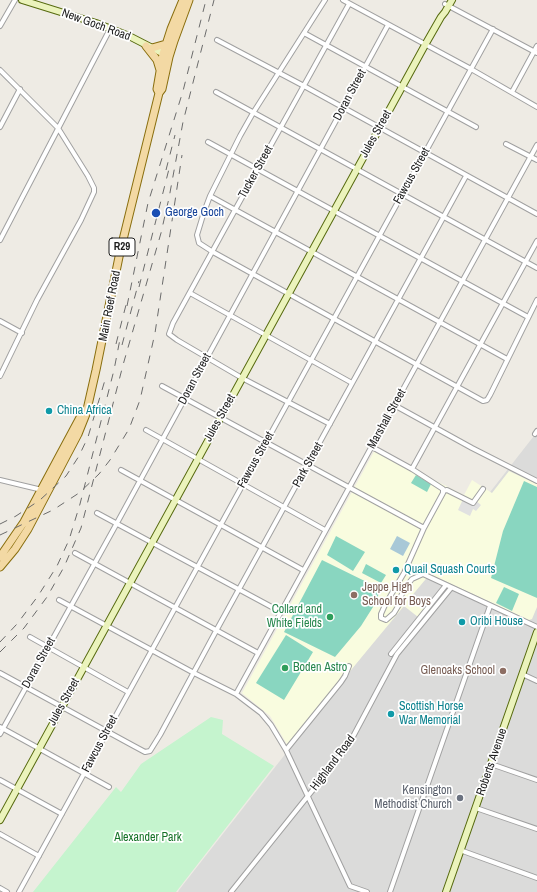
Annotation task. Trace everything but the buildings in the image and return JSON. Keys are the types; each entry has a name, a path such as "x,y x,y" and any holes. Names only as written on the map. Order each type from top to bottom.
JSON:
{"main road":[{"name":"New Goch Road","path":"22,0 110,28 166,56"},
{"name":"Main Reef Road","path":"0,567 21,540 33,512 88,401 96,370 120,252 159,93 162,90 166,44 182,0"},
{"name":"Main Reef Road","path":"159,93 157,88 160,72 190,0"},
{"name":"Jules Street","path":"0,820 176,500 219,418 335,211 448,2"},
{"path":"160,72 157,60 149,47 166,44"},
{"name":"Main Reef Road","path":"0,558 33,512"},
{"name":"Roberts Avenue","path":"446,892 537,632"}],"street":[{"path":"0,26 15,0"},
{"path":"325,0 253,113 231,154 210,196 197,235 199,243 252,274 483,401 487,400 490,395 537,300"},
{"path":"343,0 471,69 537,107"},
{"path":"448,2 535,52"},
{"name":"Tucker Street","path":"207,357 177,340 170,335 170,332 280,127 349,4"},
{"name":"Doran Street","path":"0,734 1,728 49,647 388,25"},
{"path":"0,240 110,28"},
{"name":"Fawcus Street","path":"19,892 493,28"},
{"path":"304,32 476,128"},
{"path":"217,40 537,214"},
{"path":"512,92 537,46"},
{"path":"0,70 58,128 94,188 94,192 81,220 37,300 0,376"},
{"path":"0,127 20,89"},
{"path":"216,92 537,268"},
{"path":"208,142 528,317"},
{"path":"506,144 537,160"},
{"name":"Marshall Street","path":"236,694 537,145"},
{"name":"Park Street","path":"107,732 147,752 152,749 466,176"},
{"path":"210,196 507,359"},
{"path":"412,468 537,241"},
{"path":"190,293 352,383"},
{"path":"0,321 22,333"},
{"path":"207,357 242,378 330,424"},
{"path":"162,386 307,466 424,528"},
{"path":"394,405 537,481"},
{"path":"146,430 326,530"},
{"path":"372,446 412,468 443,488 443,491"},
{"path":"121,470 303,570"},
{"path":"0,480 44,491"},
{"path":"443,491 447,490 473,503 483,489"},
{"path":"443,491 424,528 404,573 385,605 381,618 386,620 396,610 405,588 412,579 420,575 427,575 451,588 537,627"},
{"path":"97,513 281,612"},
{"path":"75,553 258,653"},
{"path":"391,654 446,585"},
{"name":"Highland Road","path":"231,892 351,742 397,654 451,588"},
{"path":"58,600 236,694 265,717 286,750 308,795 350,886 348,892"},
{"path":"390,892 490,606"},
{"path":"30,637 128,692"},
{"path":"286,750 341,682 349,666"},
{"path":"0,673 107,732"},
{"path":"522,674 537,681"},
{"path":"1,728 109,787"},
{"path":"491,764 537,780"},
{"path":"0,780 62,814"},
{"path":"476,808 537,829"},
{"path":"0,834 39,856"},
{"path":"460,850 537,878"},
{"path":"350,886 367,892"},
{"path":"0,888 7,892"}],"shaded area":[{"path":"537,432 537,892 178,892 179,890"},
{"name":"Jeppe High School for Boys","path":"376,448 418,472 464,495 472,480 492,493 509,471 537,484 537,607 532,619 529,620 430,574 410,598 424,609 418,617 404,606 288,746 270,716 242,693"},
{"path":"464,497 473,502 475,500 481,505 476,511 473,509 470,516 458,510"}],"green space":[{"path":"416,475 431,484 427,492 411,483"},
{"path":"524,481 537,487 537,598 491,578 503,531"},
{"path":"336,536 365,552 353,571 327,555"},
{"name":"Collard and White Fields","path":"322,560 381,589 373,607 361,626 335,657 284,632"},
{"path":"366,564 386,575 381,583 362,573"},
{"path":"504,587 519,594 512,611 496,603"},
{"name":"Boden Astro","path":"286,635 313,652 284,700 256,683"},
{"name":"Alexander Park","path":"211,717 223,720 222,734 274,766 176,892 33,892 116,787 121,792 141,764"}],"water":[{"path":"397,536 410,543 403,556 390,549"}],"railway":[{"path":"127,306 148,203 183,91 206,0"},
{"path":"0,652 24,628 47,597 64,567 81,528 123,365 161,233 183,122 214,0"},
{"path":"166,170 175,135"},
{"path":"0,535 53,510 79,493 99,474 110,460 129,429 140,400 155,333 182,155"},
{"path":"139,287 170,165"},
{"path":"122,345 139,281"},
{"path":"116,344 127,301"},
{"path":"0,642 17,624 38,596 57,566 69,540 80,504 114,370 120,339"},
{"path":"0,524 16,516 40,500 66,476 79,456 88,437 105,380"}],"place":[{"name":"George Goch","path":"156,213"},
{"name":"China Africa","path":"49,411"},
{"name":"Quail Squash Courts","path":"396,570"},
{"name":"Jeppe High School for Boys","path":"354,595"},
{"name":"Collard and White Fields","path":"330,617"},
{"name":"Oribi House","path":"462,622"},
{"name":"Boden Astro","path":"285,668"},
{"name":"Glenoaks School","path":"503,671"},
{"name":"Scottish Horse War Memorial","path":"391,714"},
{"name":"Kensington Methodist Church","path":"460,798"}]}
